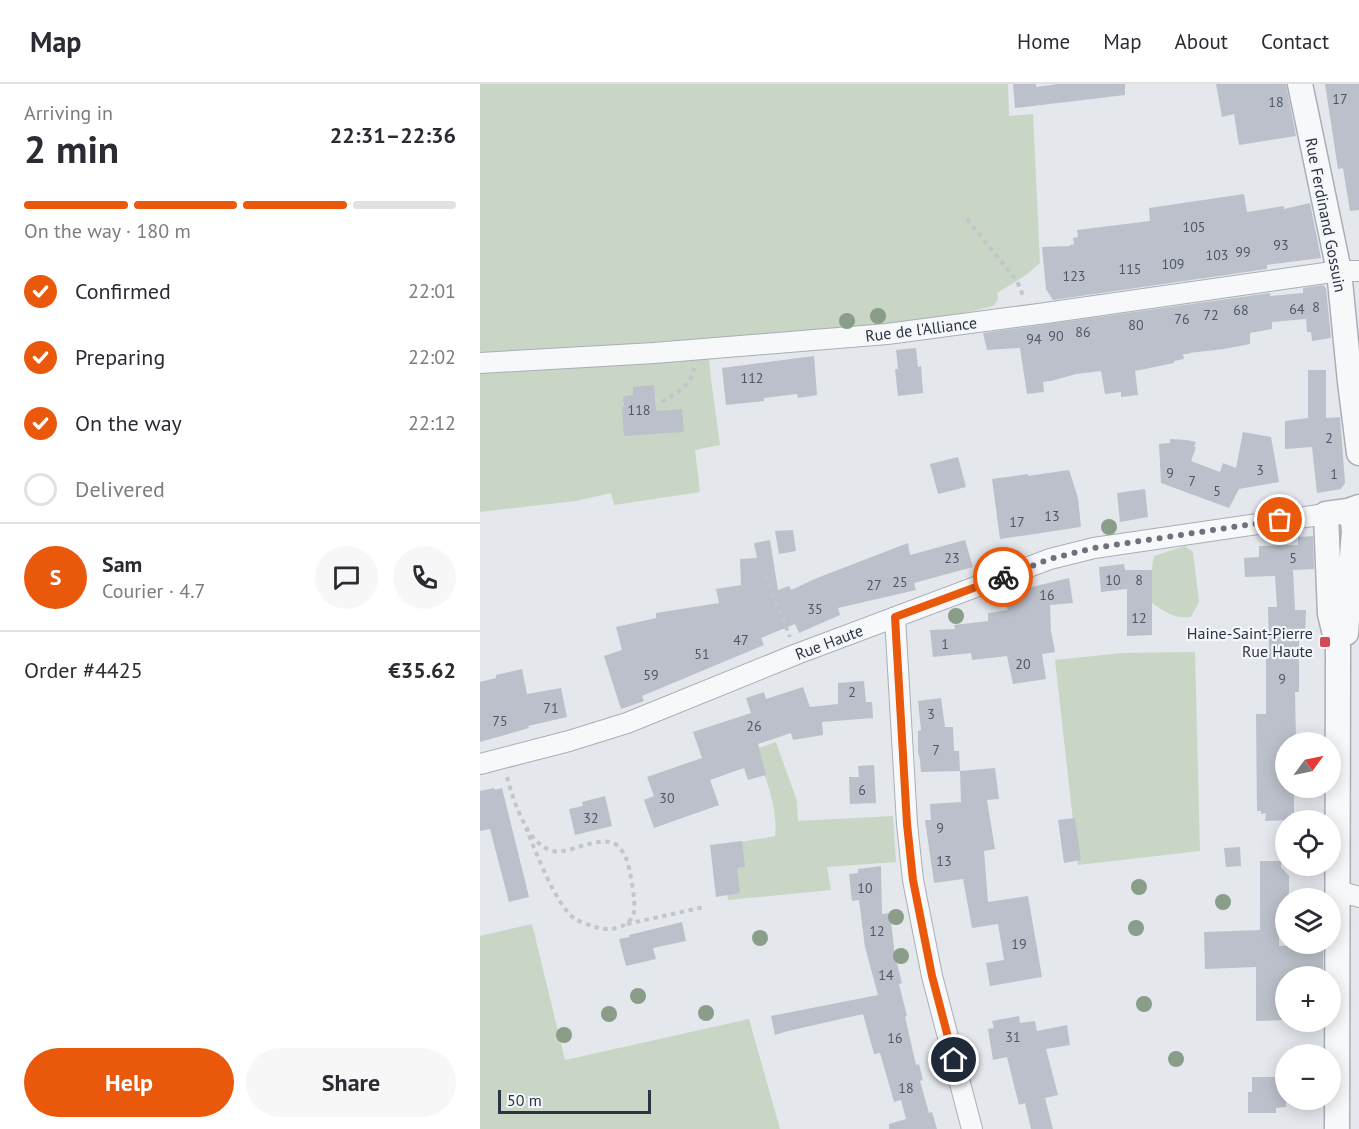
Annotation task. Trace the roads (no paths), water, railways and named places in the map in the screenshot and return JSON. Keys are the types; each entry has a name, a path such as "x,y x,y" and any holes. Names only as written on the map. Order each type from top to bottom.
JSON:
{"street":[{"name":"Rue Ferdinand Gossuin","path":"1300,84 1349,271 1350,382 1359,453"},
{"name":"Rue de l'Alliance","path":"480,363 887,334 1349,271"},
{"name":"Rue Haute","path":"480,764 570,741 627,723 797,654 1050,559 1094,548 1344,511"},
{"path":"1344,511 1330,614 1348,639"},
{"path":"1337,1129 1348,894 1348,639 1359,567"},
{"path":"895,617 907,824 913,880 932,976 972,1129"}],"place":[{"name":"Haine-Saint-Pierre Rue Haute","path":"1325,642"}]}
